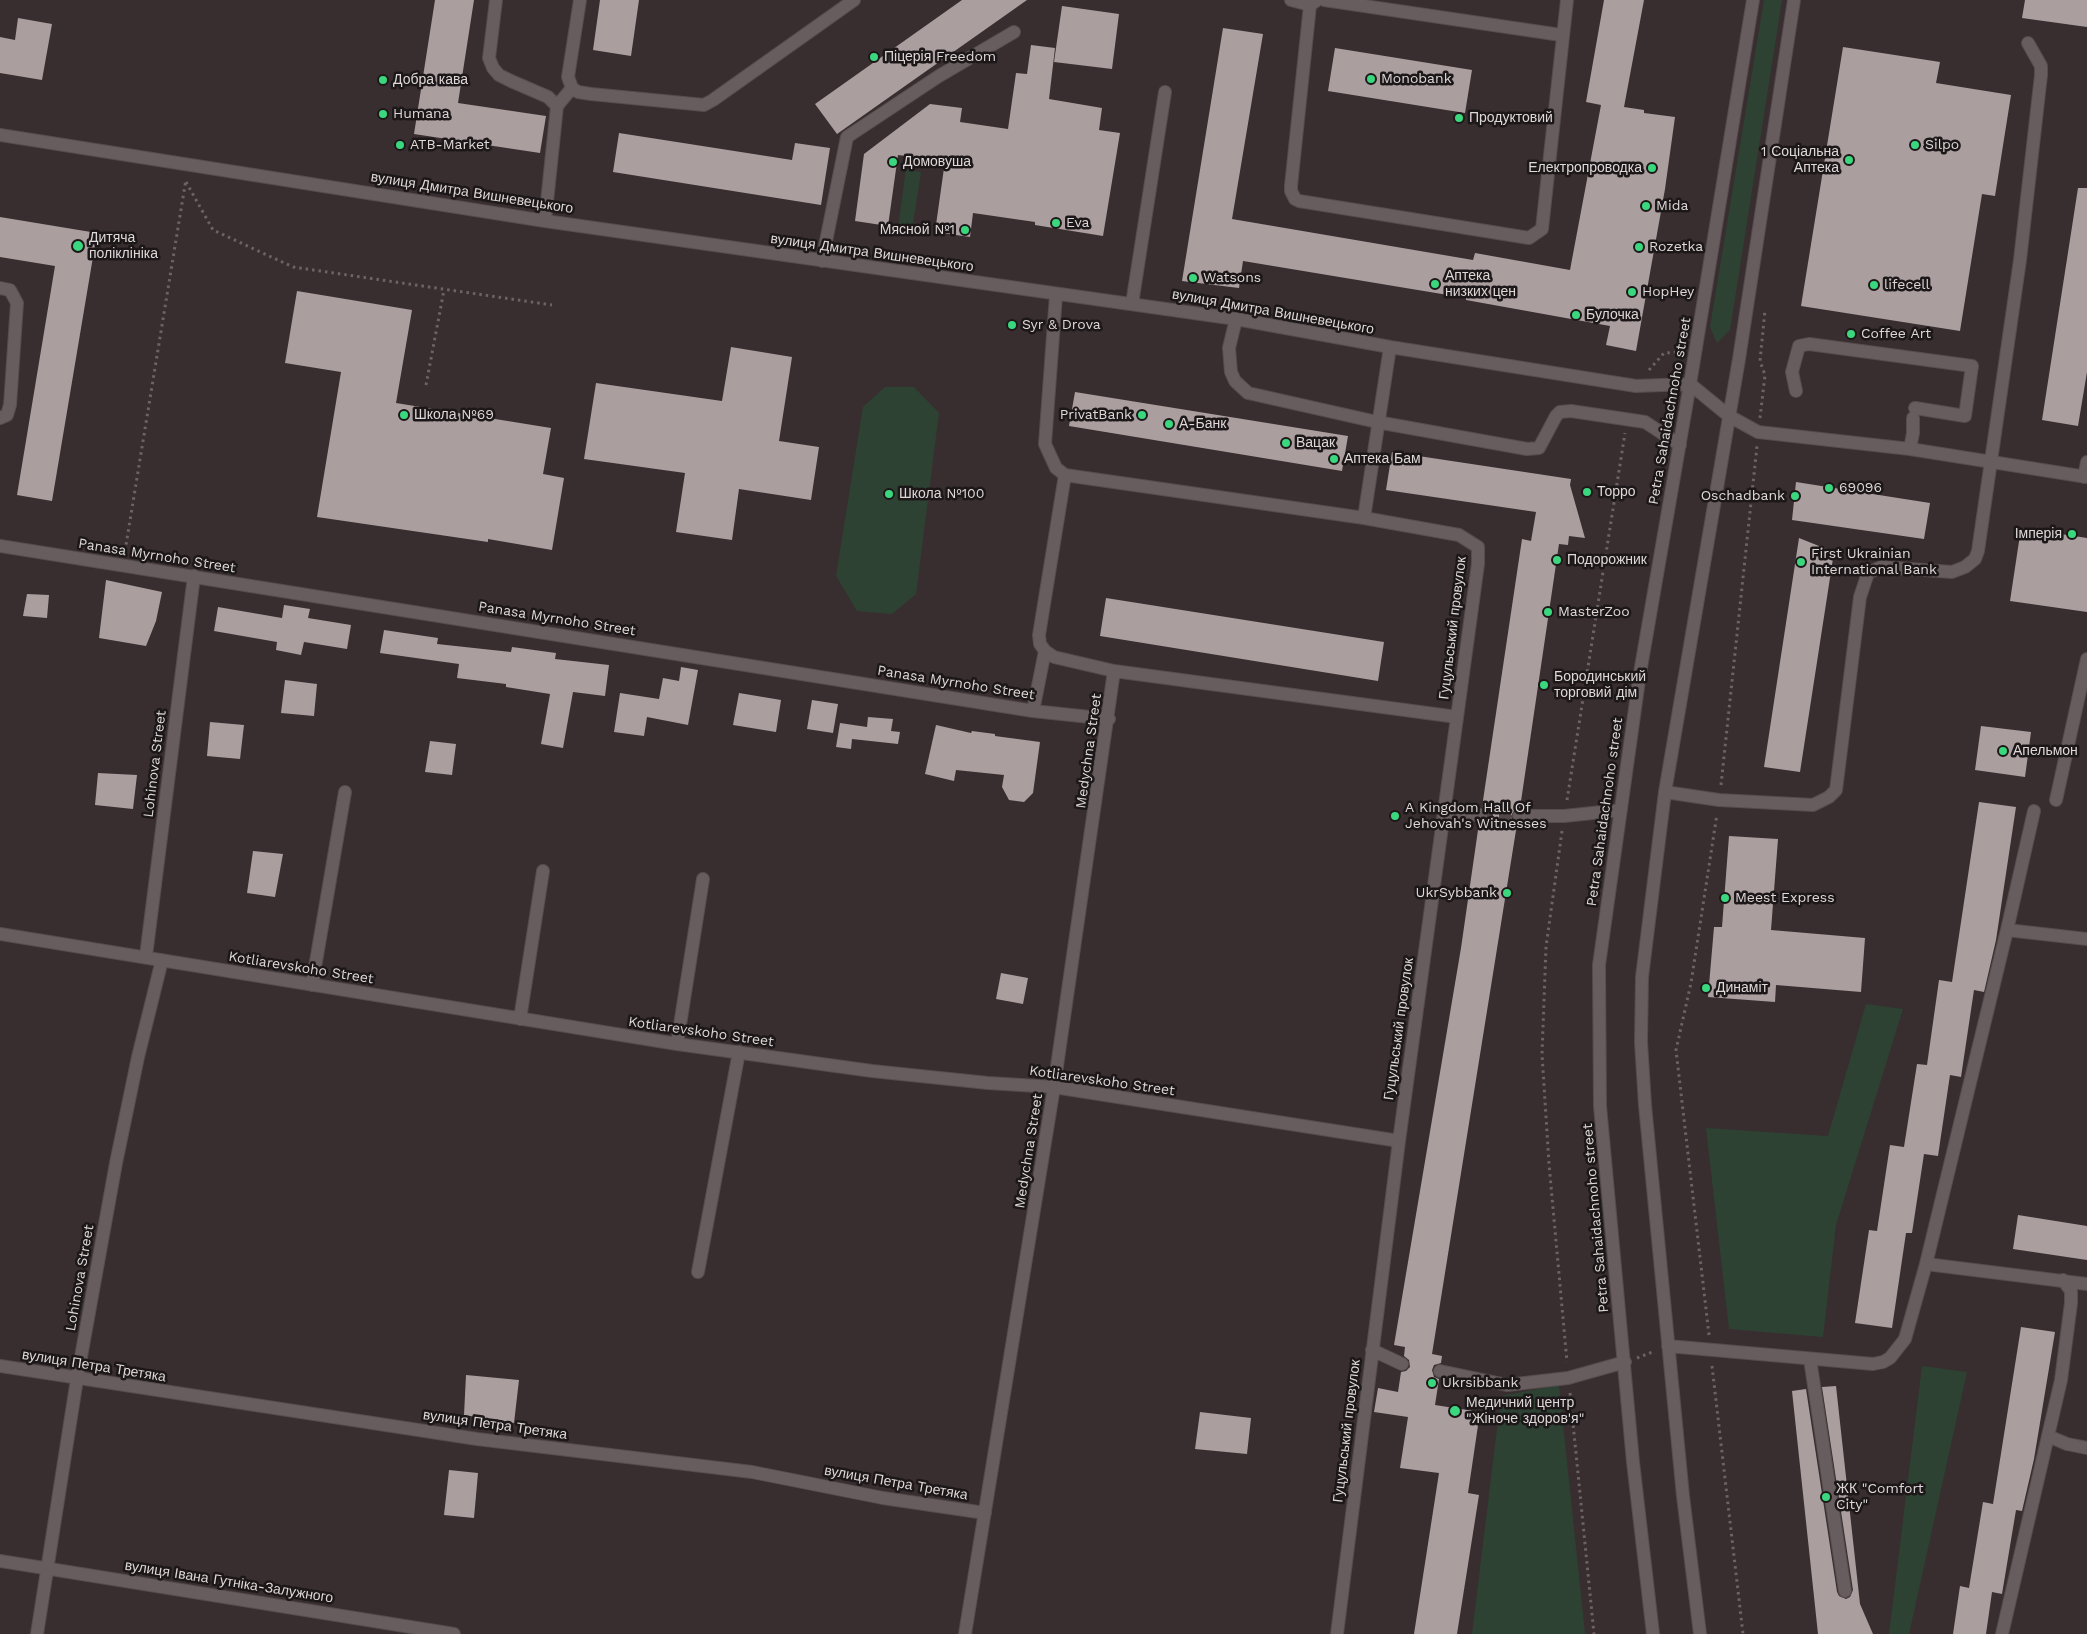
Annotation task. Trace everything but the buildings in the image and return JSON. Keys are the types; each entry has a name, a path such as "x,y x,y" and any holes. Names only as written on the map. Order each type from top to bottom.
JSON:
{"street":[{"path":"496,0 488,58 493,68 499,75 548,97 557,106"},
{"path":"580,0 568,77 572,88 578,92 592,94 704,105 721,95 854,0"},
{"path":"1291,0 1310,5 1324,0 1561,35"},
{"path":"1310,5 1291,186 1295,199 1529,238 1542,229 1566,0"},
{"name":"Petra Sahaidachnoho street","path":"1653,1634 1633,1462 1600,1106 1598,965 1640,673 1680,446 1753,0"},
{"path":"1700,1634 1683,1496 1668,1346 1641,1042 1642,977 1665,792 1705,568 1794,0"},
{"path":"822,261 847,137 939,76 1014,32"},
{"path":"1665,792 1719,800 1813,805 1829,797 1836,790 1860,597 1868,573 1881,567 1952,572 1965,567 1975,559 1978,551 2020,260 2041,75 2041,66 2028,43"},
{"path":"545,221 557,106 572,88"},
{"path":"1132,304 1165,92"},
{"name":"вулиця Дмитра Вишневецького","path":"0,135 188,163 545,221 1056,295 1236,319 1390,347 1636,386 1690,384"},
{"path":"0,288 10,290 17,303 10,405 7,415 0,418"},
{"path":"1056,295 1045,444 1056,468 1065,475 1364,518 1377,422 1390,347"},
{"path":"1236,319 1229,348 1232,372 1235,381 1248,393 1377,422 1533,450 1539,448 1544,441 1560,412 1571,411 1645,422 1680,446"},
{"path":"1796,391 1792,372 1794,363 1799,346 1809,344 1972,366 1965,416 1914,413 1910,449"},
{"path":"1690,384 1729,416 1758,432 1910,449 2086,477 2087,462"},
{"path":"1065,475 1039,635 1040,644 1044,651 1054,657 1114,672 1457,717"},
{"name":"Гуцульський провулок","path":"1337,1634 1399,1142 1478,564 1478,547 1460,535 1364,518"},
{"name":"Panasa Myrnoho Street","path":"0,546 1033,711 1109,719"},
{"name":"Lohinova Street","path":"146,956 194,576"},
{"path":"1033,711 1044,651"},
{"path":"2056,800 2087,659"},
{"name":"Medychna Street","path":"965,1634 1054,1087 1109,719 1114,672"},
{"path":"312,985 345,792"},
{"path":"1518,816 1564,816 1621,810"},
{"path":"1668,1346 1873,1364 1890,1358 1905,1339 1926,1264 2034,811"},
{"path":"1444,814 1481,815"},
{"path":"520,1019 542,870"},
{"path":"677,1044 703,879"},
{"path":"2007,930 2087,939"},
{"name":"Kotliarevskoho Street","path":"0,934 146,956 677,1044 872,1072 1054,1087 1399,1142"},
{"name":"Lohinova Street","path":"37,1634 77,1379 138,1057 162,960"},
{"path":"698,1272 739,1052"},
{"path":"1926,1264 2087,1284"},
{"path":"2002,1634 2061,1380 2072,1303 2071,1291 2064,1280"},
{"path":"1372,1350 1402,1364"},
{"path":"1810,1359 1845,1591"},
{"path":"1440,1371 1507,1385 1568,1378 1625,1362"},
{"name":"вулиця Петра Третяка","path":"0,1366 477,1439 752,1472 883,1498 985,1513"},
{"path":"2048,1436 2067,1444 2087,1448"},
{"name":"вулиця Івана Гутніка-Залужного","path":"0,1560 454,1634"}],"path":[{"path":"122,566 188,163"},
{"path":"185,181 213,230 293,268 552,306"},
{"path":"426,385 444,290"},
{"path":"1743,1634 1676,1050 1691,982 1719,800 1765,375 1760,361 1765,310"},
{"path":"1636,386 1664,352 1682,352"},
{"path":"1594,1634 1568,1378 1550,1174 1542,1054 1546,947 1564,816 1627,419"},
{"path":"1625,1362 1668,1346"}],"green space":[{"path":"1764,0 1782,0 1730,330 1717,343 1710,327"},
{"path":"906,169 921,172 912,230 898,228"},
{"name":"Школа №100","path":"885,387 914,387 939,413 916,594 892,614 857,611 836,576 863,407"},
{"path":"1866,1004 1903,1009 1836,1225 1823,1337 1729,1329 1706,1128 1828,1136"},
{"path":"1922,1366 1967,1372 1909,1634 1889,1634"},
{"path":"1559,1385 1585,1634 1472,1634 1501,1396"}],"tunnel":[{"path":"1481,815 1519,816"}],"place":[{"name":"Піцерія Freedom","path":"874,57"},
{"name":"Monobank","path":"1371,79"},
{"name":"Добра кава","path":"383,80"},
{"name":"Humana","path":"383,114"},
{"name":"Продуктовий","path":"1459,118"},
{"name":"ATB-Market","path":"400,145"},
{"name":"Silpo","path":"1915,145"},
{"name":"1 Соціальна Аптека","path":"1849,160"},
{"name":"Домовуша","path":"893,162"},
{"name":"Електропроводка","path":"1652,168"},
{"name":"Mida","path":"1646,206"},
{"name":"Eva","path":"1056,223"},
{"name":"Мясной №1","path":"965,230"},
{"name":"Дитяча поліклініка","path":"78,246"},
{"name":"Rozetka","path":"1639,247"},
{"name":"Watsons","path":"1193,278"},
{"name":"Аптека низких цен","path":"1435,284"},
{"name":"lifecell","path":"1874,285"},
{"name":"HopHey","path":"1632,292"},
{"name":"Булочка","path":"1576,315"},
{"name":"Syr & Drova","path":"1012,325"},
{"name":"Coffee Art","path":"1851,334"},
{"name":"Школа №69","path":"404,415"},
{"name":"PrivatBank","path":"1142,415"},
{"name":"А-Банк","path":"1169,424"},
{"name":"Вацак","path":"1286,443"},
{"name":"Аптека Бам","path":"1334,459"},
{"name":"69096","path":"1829,488"},
{"name":"Торро","path":"1587,492"},
{"name":"Школа №100","path":"889,494"},
{"name":"Oschadbank","path":"1795,496"},
{"name":"Імперія","path":"2072,534"},
{"name":"Подорожник","path":"1557,560"},
{"name":"First Ukrainian International Bank","path":"1801,562"},
{"name":"MasterZoo","path":"1548,612"},
{"name":"Бородинський торговий дім","path":"1544,685"},
{"name":"Апельмон","path":"2003,751"},
{"name":"A Kingdom Hall Of Jehovah's Witnesses","path":"1395,816"},
{"name":"UkrSybbank","path":"1507,893"},
{"name":"Meest Express","path":"1725,898"},
{"name":"Динаміт","path":"1706,988"},
{"name":"Ukrsibbank","path":"1432,1383"},
{"name":"Медичний центр \"Жіноче здоров'я\"","path":"1455,1411"},
{"name":"ЖК \"Comfort City\"","path":"1826,1497"}]}
